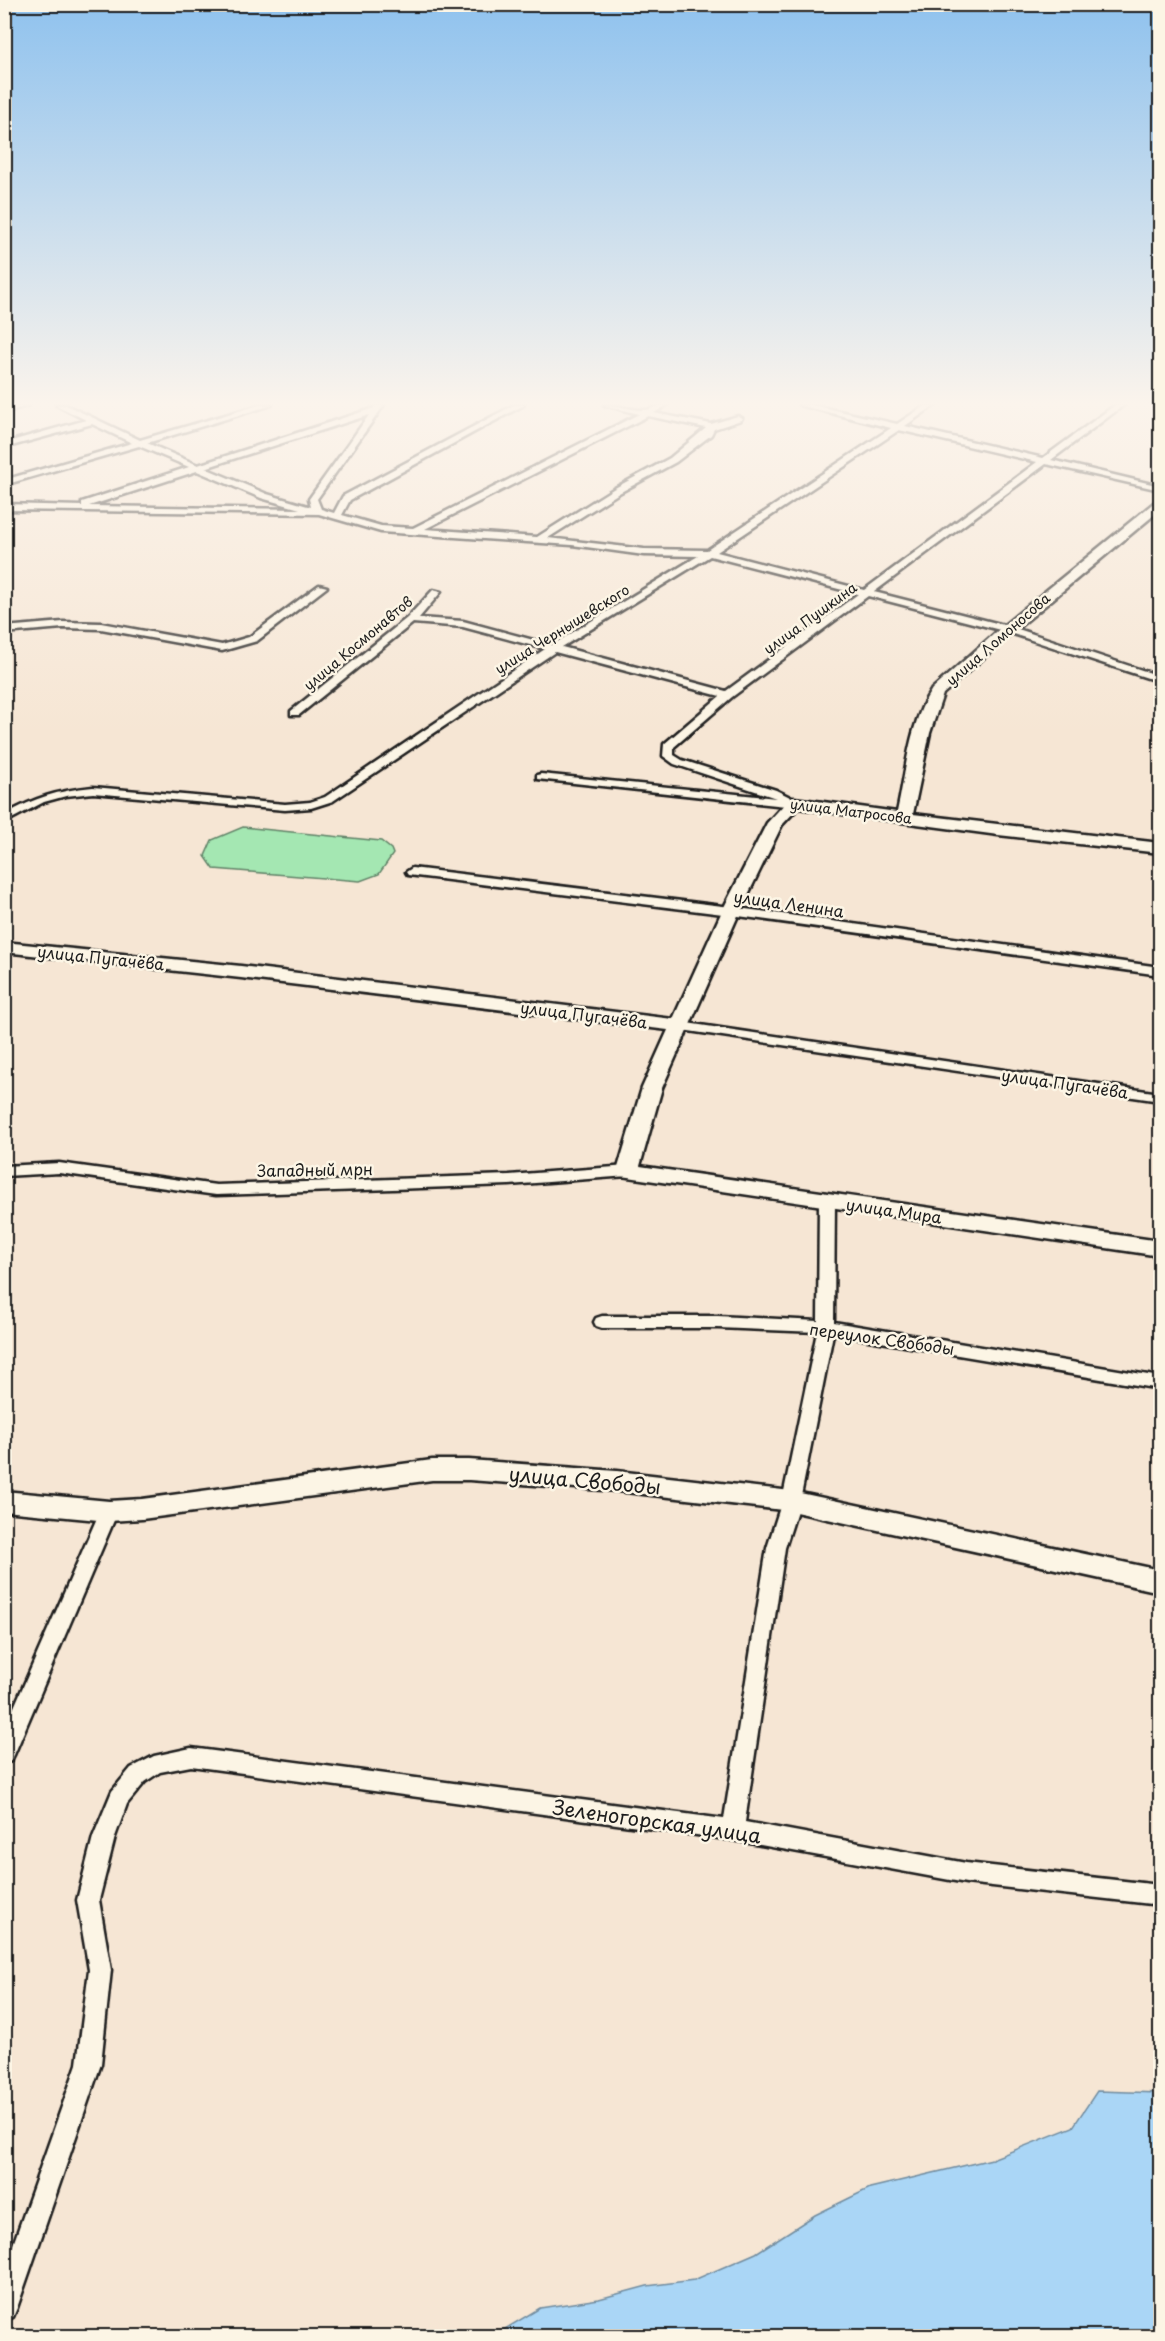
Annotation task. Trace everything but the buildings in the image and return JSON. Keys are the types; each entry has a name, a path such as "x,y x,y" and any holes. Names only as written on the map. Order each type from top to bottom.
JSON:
{"street":[{"path":"329,514 381,529 572,542 644,552 710,553 1008,629 1161,679"},
{"path":"413,532 448,514"},
{"path":"538,540 579,514"},
{"name":"улица Чернышевского","path":"4,820 40,800 79,791 285,807 311,805 329,799 552,649 710,553 768,514"},
{"name":"улица Пушкина","path":"794,803 772,792 671,759 667,751 671,741 728,695 973,514"},
{"name":"улица Ломоносова","path":"904,818 932,698 1008,629 1148,514"},
{"path":"4,630 63,625 101,626 222,648 253,639 322,587"},
{"name":"улица Космонавтов","path":"295,713 411,620 436,592"},
{"path":"411,620 463,624 728,695"},
{"name":"улица Матросова","path":"541,777 794,803 1161,848"},
{"path":"628,1171 652,1088 730,911 775,823 794,803"},
{"name":"улица Ленина","path":"412,872 730,911 1161,971"},
{"name":"улица Пугачёва","path":"4,947 242,972 680,1026 1161,1097"},
{"name":"Западный мрн","path":"4,1171 59,1168 216,1190 509,1180 628,1171"},
{"name":"улица Мира","path":"628,1171 1161,1249"},
{"path":"733,1830 776,1548 791,1501 826,1327 827,1200"},
{"name":"переулок Свободы","path":"602,1322 718,1322 826,1327 1161,1383"},
{"name":"улица Свободы","path":"4,1501 109,1511 165,1506 432,1470 469,1470 617,1481 791,1501 1161,1581"},
{"path":"4,1755 109,1511"},
{"name":"Зеленогорская улица","path":"4,2308 89,2064 99,1970 88,1900 104,1837 119,1798 138,1775 154,1765 169,1760 192,1757 733,1830 966,1873 1161,1895"}],"green space":[{"path":"243,827 381,841 391,849 393,854 379,874 360,881 214,869 205,856 212,840"}],"water":[{"path":"1097,2091 1160,2093 1160,2336 446,2336 464,2331 500,2332 540,2308 599,2299 647,2286 694,2280 756,2253 815,2215 870,2188 992,2159 1073,2127"}]}
